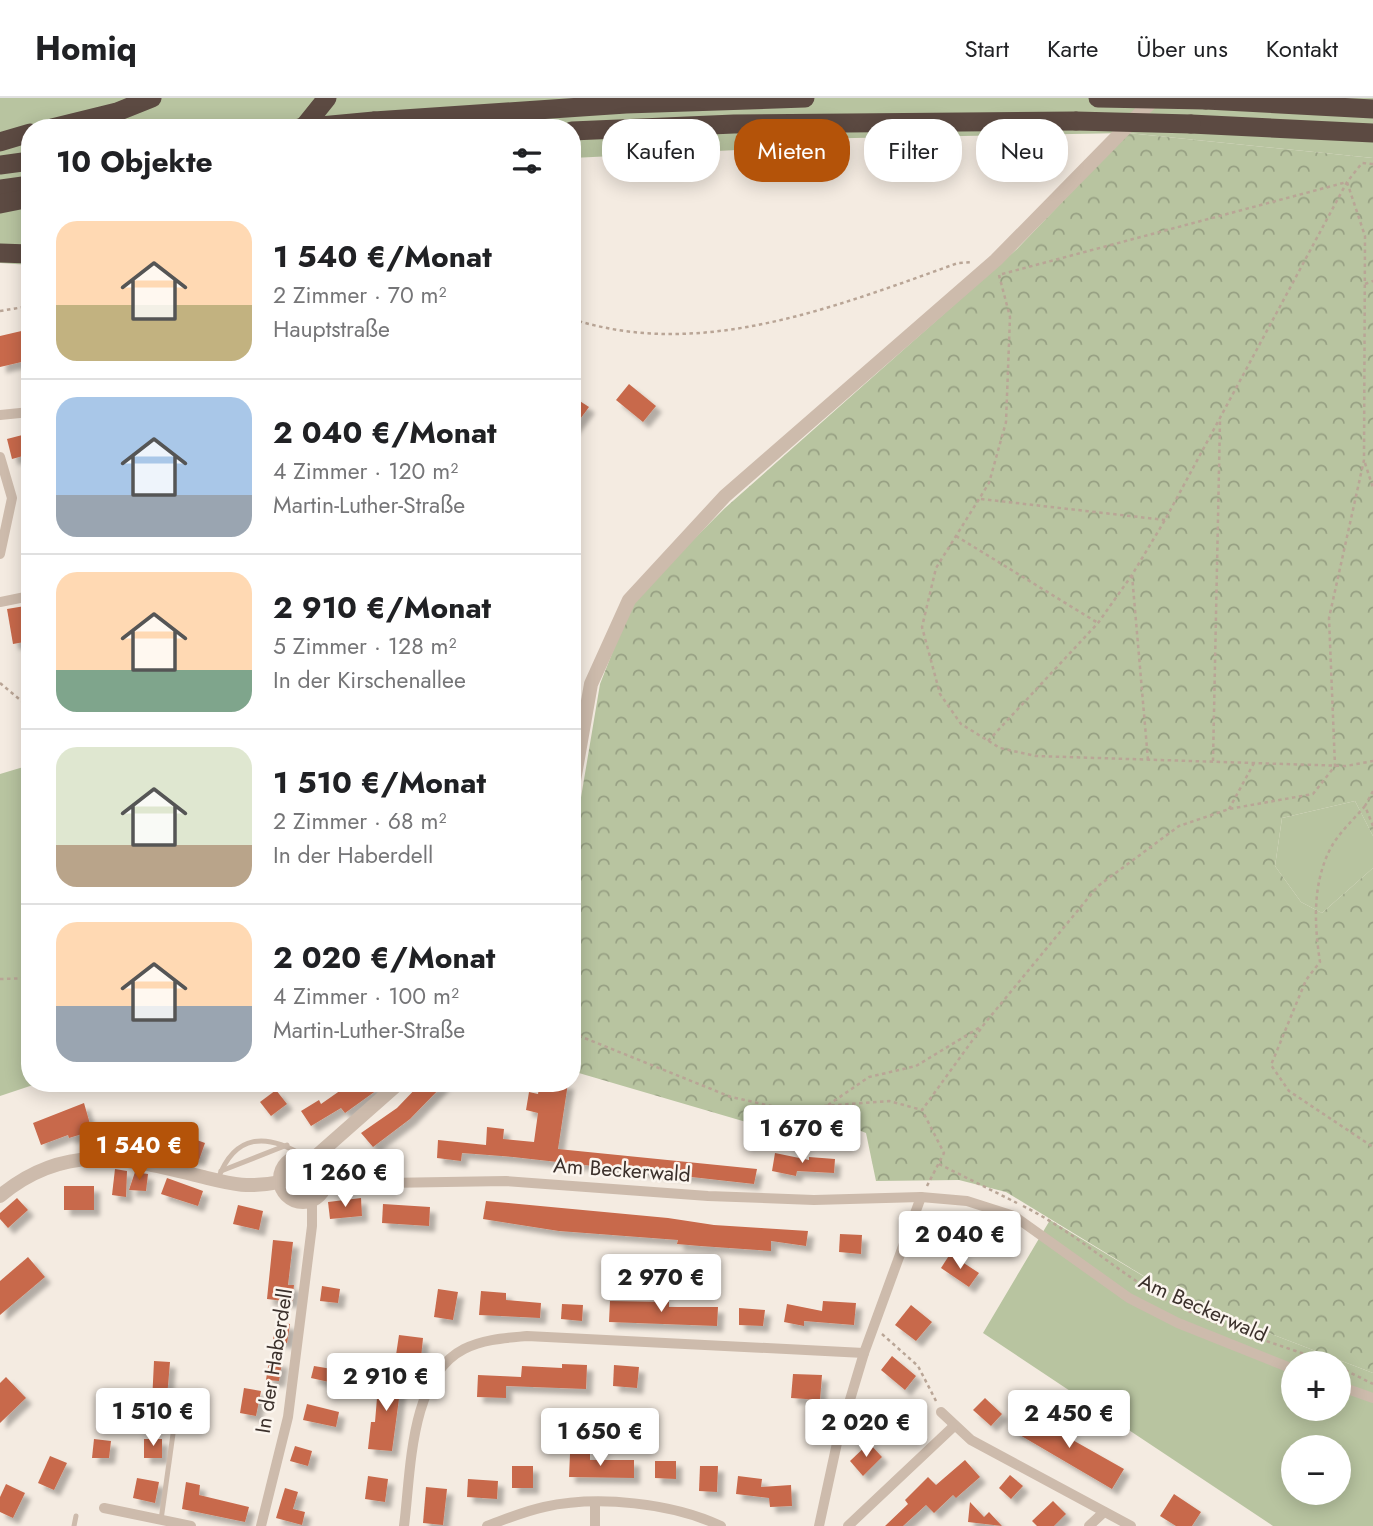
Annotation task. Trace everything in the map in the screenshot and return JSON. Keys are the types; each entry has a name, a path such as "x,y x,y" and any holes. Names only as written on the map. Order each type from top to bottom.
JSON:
{"highway":[{"path":"89,119 117,112 152,98"},
{"path":"309,119 327,98"},
{"path":"404,119 626,104 806,98"},
{"path":"1098,98 1206,100 1373,109"},
{"path":"581,131 734,124 1076,121 1373,133"},
{"path":"0,144 21,136"},
{"path":"0,144 21,143"},
{"path":"0,165 21,162"},
{"path":"0,189 21,186"},
{"path":"0,204 21,200"},
{"path":"0,253 21,254"}],"street":[{"path":"581,743 592,684 629,600 725,496 996,260 1155,98"},
{"path":"0,415 21,413"},
{"path":"0,457 12,498 0,554"},
{"path":"0,602 21,598"},
{"path":"279,1182 285,1163 309,1157 388,1092"},
{"path":"0,1196 36,1171 69,1161 107,1157 220,1176 250,1188 279,1182"},
{"path":"279,1182 291,1199 312,1200 325,1184 324,1170 309,1157"},
{"name":"Am Beckerwald","path":"325,1184 506,1181 761,1198 921,1197 967,1201 1014,1216 1129,1298 1178,1323 1281,1364"},
{"path":"819,1526 837,1443 864,1353 921,1197"},
{"name":"In der Haberdell","path":"261,1526 288,1417 306,1281 312,1200"},
{"path":"404,1526 418,1416 428,1390 440,1371 462,1350 495,1338 527,1336 864,1353"},
{"path":"1351,1390 1373,1398"},
{"path":"942,1412 953,1427 971,1440 1131,1526"},
{"path":"848,1526 953,1427"},
{"path":"487,1526 546,1507 595,1503 647,1504 694,1514 721,1526"},
{"path":"595,1503 595,1526"},
{"path":"103,1508 191,1526"},
{"path":"1089,1526 1104,1512"}],"lane":[{"path":"220,1176 226,1160 244,1145 264,1138 287,1145 309,1157"},
{"path":"220,1176 287,1145"},
{"path":"161,1520 178,1398"},
{"path":"74,1526 76,1516"}],"path":[{"path":"988,741 1098,623 1132,575 1165,520 1347,182 1362,163 1373,164"},
{"path":"999,275 1347,182"},
{"path":"922,1110 985,1023 1098,886 1179,826 1229,809 1313,794 1335,766 1329,618 1364,460 1365,236 1347,182"},
{"path":"581,322 668,336 715,332 830,309 958,263 996,260 1010,317 1006,422 989,483 936,568 922,627 940,694 961,724 999,748 1036,756 1335,766 1373,761"},
{"path":"1365,284 1373,281"},
{"path":"0,311 21,308"},
{"path":"1213,762 1220,418"},
{"path":"1364,460 1373,488"},
{"path":"979,499 1165,520"},
{"path":"956,536 1098,623"},
{"path":"1132,575 1148,760"},
{"path":"0,682 21,700"},
{"path":"1229,809 1254,763"},
{"path":"1373,791 1365,806 1333,844 1320,878 1314,922 1320,962 1306,980 1271,1065 1289,1091 1373,1147"},
{"path":"1365,806 1373,826"},
{"path":"0,979 21,978"},
{"path":"825,1107 869,1077 916,1066 985,1023"},
{"path":"581,1037 731,1097 785,1109 889,1101 922,1110 944,1153 921,1197"},
{"path":"939,1164 1051,1220 1134,1280 1181,1308 1297,1351"},
{"path":"874,1327 918,1366 942,1412"},
{"path":"1351,1373 1373,1384"}],"green space":[{"path":"0,98 1373,98 1373,158 1128,133 1068,134 1068,119 976,119 976,136 962,136 962,119 864,119 864,138 850,138 850,119 734,119 734,150 720,151 720,119 602,119 602,157 581,158 581,119 21,119 21,264 0,263"},
{"path":"1128,133 1373,158 1373,836 1355,801 1282,818 1275,866 1301,902 1322,913 1373,868 1373,1373 1351,1365 1351,1351 1316,1351 1183,1300 1006,1192 959,1180 876,1181 866,1133 843,1124 780,1132 581,1074 581,797 600,684 633,600 725,508 1017,249"},
{"path":"21,768 21,1089 0,1096 0,774"},
{"path":"1355,801 1373,836 1373,868 1322,913 1301,902 1275,866 1282,818"},
{"path":"1050,1220 1183,1300 1316,1351 1281,1351 1281,1421 1351,1421 1351,1365 1373,1373 1373,1526 1273,1526 983,1333"}],"building":[{"path":"21,331 21,362 0,367 0,336"},
{"path":"629,384 656,406 643,422 616,400"},
{"path":"581,402 589,407 581,418"},
{"path":"21,435 21,456 12,459 7,439"},
{"path":"21,607 21,643 13,644 7,609"},
{"path":"278,1092 287,1104 271,1116 260,1102"},
{"path":"338,1092 374,1092 345,1113 341,1108 311,1126 301,1111 319,1100 321,1104"},
{"path":"412,1092 436,1092 410,1119 373,1147 361,1133 397,1108"},
{"path":"529,1092 567,1092 558,1149 757,1169 754,1184 513,1157 462,1153 461,1161 437,1158 438,1140 486,1145 487,1127 504,1129 503,1139 534,1142 538,1113 526,1110"},
{"path":"84,1103 92,1131 69,1138 68,1135 41,1145 33,1123"},
{"path":"105,1123 128,1124 128,1140 105,1140"},
{"path":"153,1124 205,1143 199,1160 147,1141"},
{"path":"775,1153 809,1160 809,1157 835,1159 834,1173 797,1171 796,1176 772,1171"},
{"path":"115,1169 127,1171 126,1197 112,1195"},
{"path":"135,1172 148,1174 146,1191 129,1190"},
{"path":"167,1178 203,1191 198,1206 161,1194"},
{"path":"64,1186 94,1186 94,1210 64,1210"},
{"path":"17,1198 28,1210 8,1228 0,1219 0,1213"},
{"path":"361,1198 362,1216 330,1219 328,1202"},
{"path":"486,1201 668,1218 714,1225 808,1231 806,1246 771,1241 771,1251 677,1244 678,1240 559,1231 483,1219"},
{"path":"383,1204 430,1207 429,1226 382,1223"},
{"path":"238,1205 263,1211 259,1230 233,1224"},
{"path":"840,1234 862,1235 861,1254 839,1252"},
{"path":"273,1240 293,1242 288,1285 294,1285 292,1302 267,1299"},
{"path":"950,1254 979,1273 969,1287 941,1268"},
{"path":"28,1257 45,1277 0,1315 0,1281"},
{"path":"322,1286 340,1289 338,1303 320,1301"},
{"path":"438,1289 458,1292 453,1320 434,1317"},
{"path":"481,1291 506,1293 506,1300 541,1303 540,1318 479,1315"},
{"path":"610,1301 669,1302 669,1307 718,1307 717,1326 609,1322"},
{"path":"823,1301 856,1303 854,1325 804,1321 804,1326 784,1322 787,1304 822,1311"},
{"path":"562,1304 583,1305 582,1321 561,1319"},
{"path":"911,1305 932,1322 916,1341 895,1325"},
{"path":"739,1308 765,1310 763,1326 739,1325"},
{"path":"276,1322 290,1324 287,1343 273,1340"},
{"path":"399,1335 423,1338 421,1358 396,1355"},
{"path":"892,1356 916,1376 905,1390 881,1370"},
{"path":"269,1360 282,1362 279,1381 266,1380"},
{"path":"154,1361 170,1362 165,1421 145,1418 148,1401 152,1402"},
{"path":"562,1364 587,1365 586,1389 506,1386 506,1398 477,1397 478,1375 521,1377 522,1366 562,1368"},
{"path":"614,1365 639,1367 637,1388 613,1386"},
{"path":"314,1366 332,1369 329,1382 311,1378"},
{"path":"379,1374 402,1376 392,1451 368,1449 371,1422 375,1422"},
{"path":"793,1374 822,1375 820,1400 791,1398"},
{"path":"6,1377 26,1398 0,1423 0,1383"},
{"path":"244,1388 261,1391 256,1416 240,1413"},
{"path":"985,1398 1002,1414 991,1426 973,1410"},
{"path":"879,1400 908,1422 897,1436 868,1414"},
{"path":"307,1404 339,1412 336,1427 303,1420"},
{"path":"1027,1410 1046,1425 1124,1469 1112,1489 1013,1431"},
{"path":"94,1439 111,1441 109,1458 92,1458"},
{"path":"144,1439 162,1439 162,1458 144,1458"},
{"path":"869,1443 882,1457 863,1476 850,1461"},
{"path":"295,1446 312,1451 308,1466 290,1461"},
{"path":"570,1454 590,1454 590,1460 634,1460 634,1478 569,1477"},
{"path":"50,1456 67,1463 54,1490 38,1483"},
{"path":"965,1460 980,1477 956,1498 953,1495 934,1513 926,1505 903,1526 885,1526 908,1504 905,1500 928,1477 936,1485"},
{"path":"655,1461 676,1461 676,1479 655,1478"},
{"path":"512,1466 533,1466 533,1488 512,1488"},
{"path":"700,1466 718,1466 717,1492 699,1491"},
{"path":"1010,1475 1023,1486 1011,1499 999,1488"},
{"path":"368,1476 388,1479 385,1502 365,1499"},
{"path":"738,1476 762,1479 761,1487 791,1485 792,1506 770,1507 769,1498 736,1494"},
{"path":"137,1478 159,1482 155,1503 133,1498"},
{"path":"468,1479 498,1481 497,1499 467,1497"},
{"path":"186,1482 200,1485 199,1495 249,1507 245,1522 182,1509"},
{"path":"6,1484 25,1493 13,1518 0,1512 0,1497"},
{"path":"426,1487 447,1489 443,1525 423,1523"},
{"path":"285,1488 298,1492 293,1509 305,1512 302,1525 276,1518"},
{"path":"1174,1494 1201,1512 1192,1526 1176,1526 1160,1516"},
{"path":"1053,1501 1066,1514 1054,1526 1037,1526 1032,1521"},
{"path":"970,1502 984,1517 989,1512 1002,1526 968,1522"}]}
